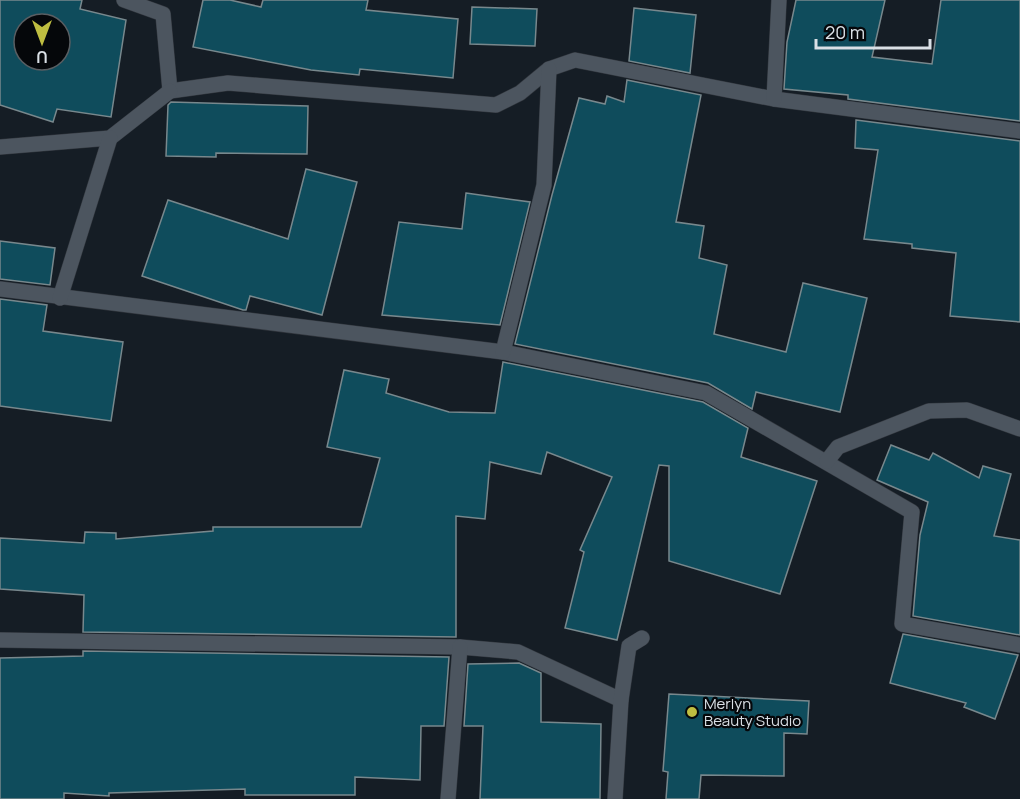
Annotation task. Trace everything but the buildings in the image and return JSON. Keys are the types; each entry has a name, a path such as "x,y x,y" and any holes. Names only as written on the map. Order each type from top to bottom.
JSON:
{"street":[{"path":"124,0 162,14 170,91"},
{"path":"774,99 778,0"},
{"path":"0,147 110,138 170,91 228,82 496,105 520,93 549,69 575,60 774,99 1020,131"},
{"path":"503,352 544,185 549,69"},
{"path":"60,298 110,138"},
{"path":"0,289 503,352 706,393 912,512 902,624 1020,645"},
{"path":"827,461 838,447 929,411 967,410 1020,429"},
{"path":"615,799 621,700 629,646 642,638"},
{"path":"0,640 460,647 518,652 621,700"},
{"path":"447,799 460,647"}],"place":[{"name":"Merlyn Beauty Studio","path":"692,712"}]}
